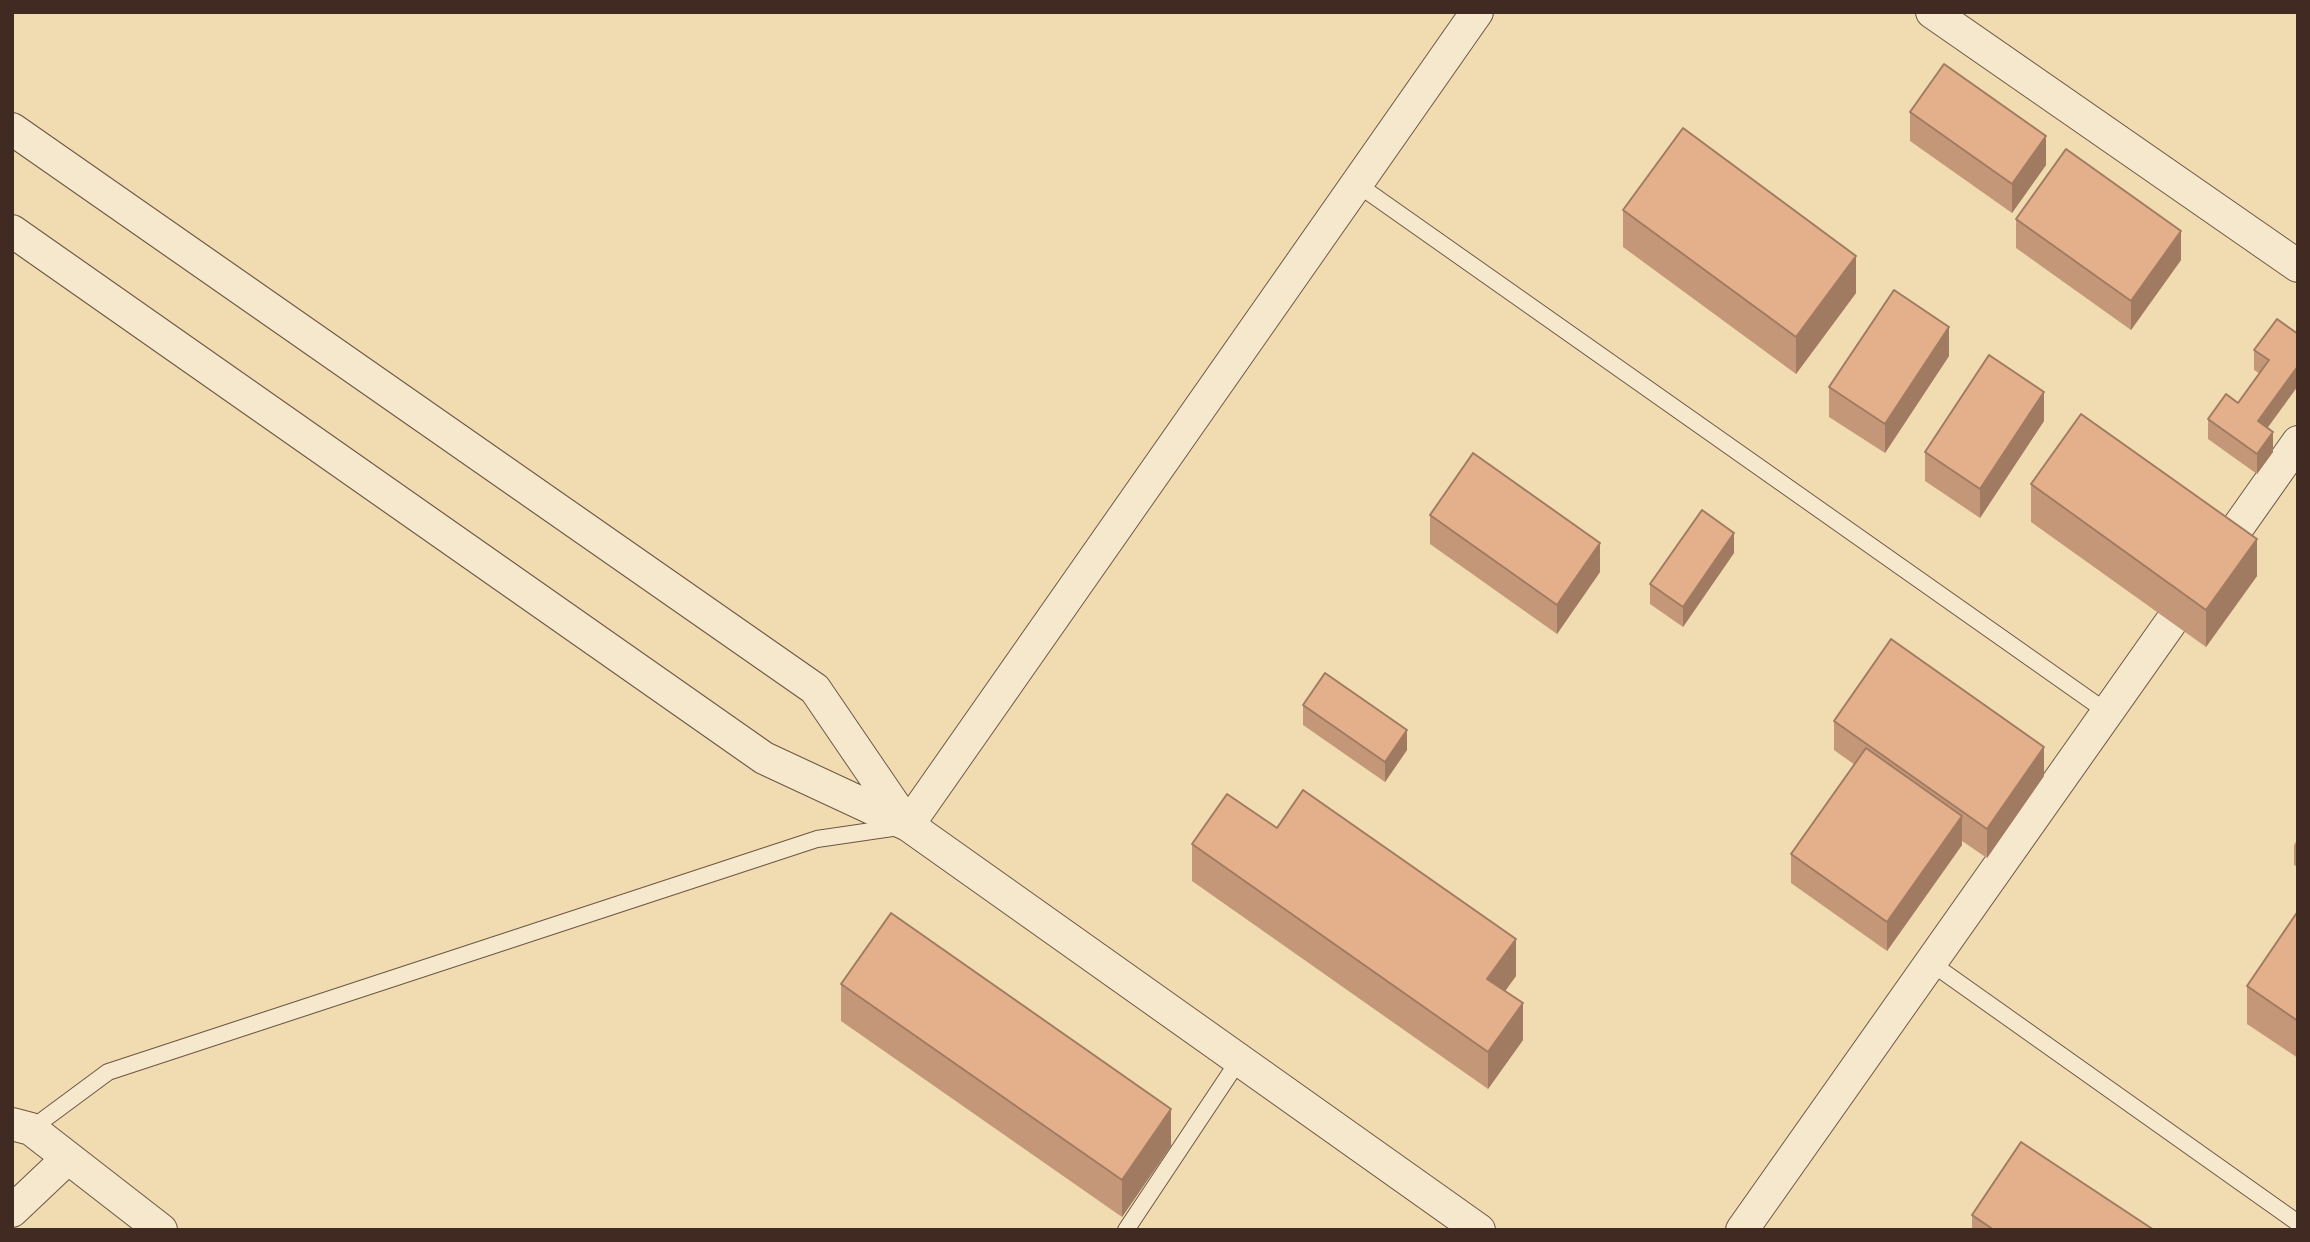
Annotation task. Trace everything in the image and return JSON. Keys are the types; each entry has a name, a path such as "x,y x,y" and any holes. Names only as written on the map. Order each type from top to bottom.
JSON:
{"street":[{"path":"908,825 1478,12"},
{"path":"1933,12 2298,266"},
{"path":"12,129 814,689 908,825"},
{"path":"12,231 764,758 908,825 1479,1230"},
{"path":"1742,1230 2298,442"},
{"path":"22,1126 161,1230"},
{"path":"12,1211 68,1158"}],"lane":[{"path":"1357,184 2107,712"},
{"path":"22,1126 108,1072 817,839 908,825"},
{"path":"1931,962 2298,1223"},
{"path":"1126,1230 1239,1060"}],"building":[{"path":"1944,64 2046,136 2012,184 1910,112"},
{"path":"1683,128 1856,256 1796,337 1623,210"},
{"path":"2066,149 2181,231 2131,301 2016,219"},
{"path":"1894,290 1949,327 1885,424 1829,387"},
{"path":"2277,319 2298,334 2298,366 2258,421 2273,432 2257,454 2208,419 2226,394 2238,403 2269,360 2254,350"},
{"path":"1989,355 2044,392 1980,489 1925,452"},
{"path":"2081,414 2257,539 2206,610 2031,484"},
{"path":"1473,453 1600,543 1557,605 1430,515"},
{"path":"1702,510 1734,533 1683,607 1650,584"},
{"path":"1891,639 2044,747 1987,829 1834,721"},
{"path":"1325,673 1407,730 1385,762 1303,705"},
{"path":"1866,748 1962,816 1887,922 1791,854"},
{"path":"1303,790 1516,939 1487,979 1523,1003 1488,1052 1192,844 1227,794 1277,828"},
{"path":"2298,911 2298,1021 2247,986"},
{"path":"891,913 1171,1109 1122,1180 841,984"},
{"path":"2021,1142 2154,1230 1994,1230 1972,1215"}]}
